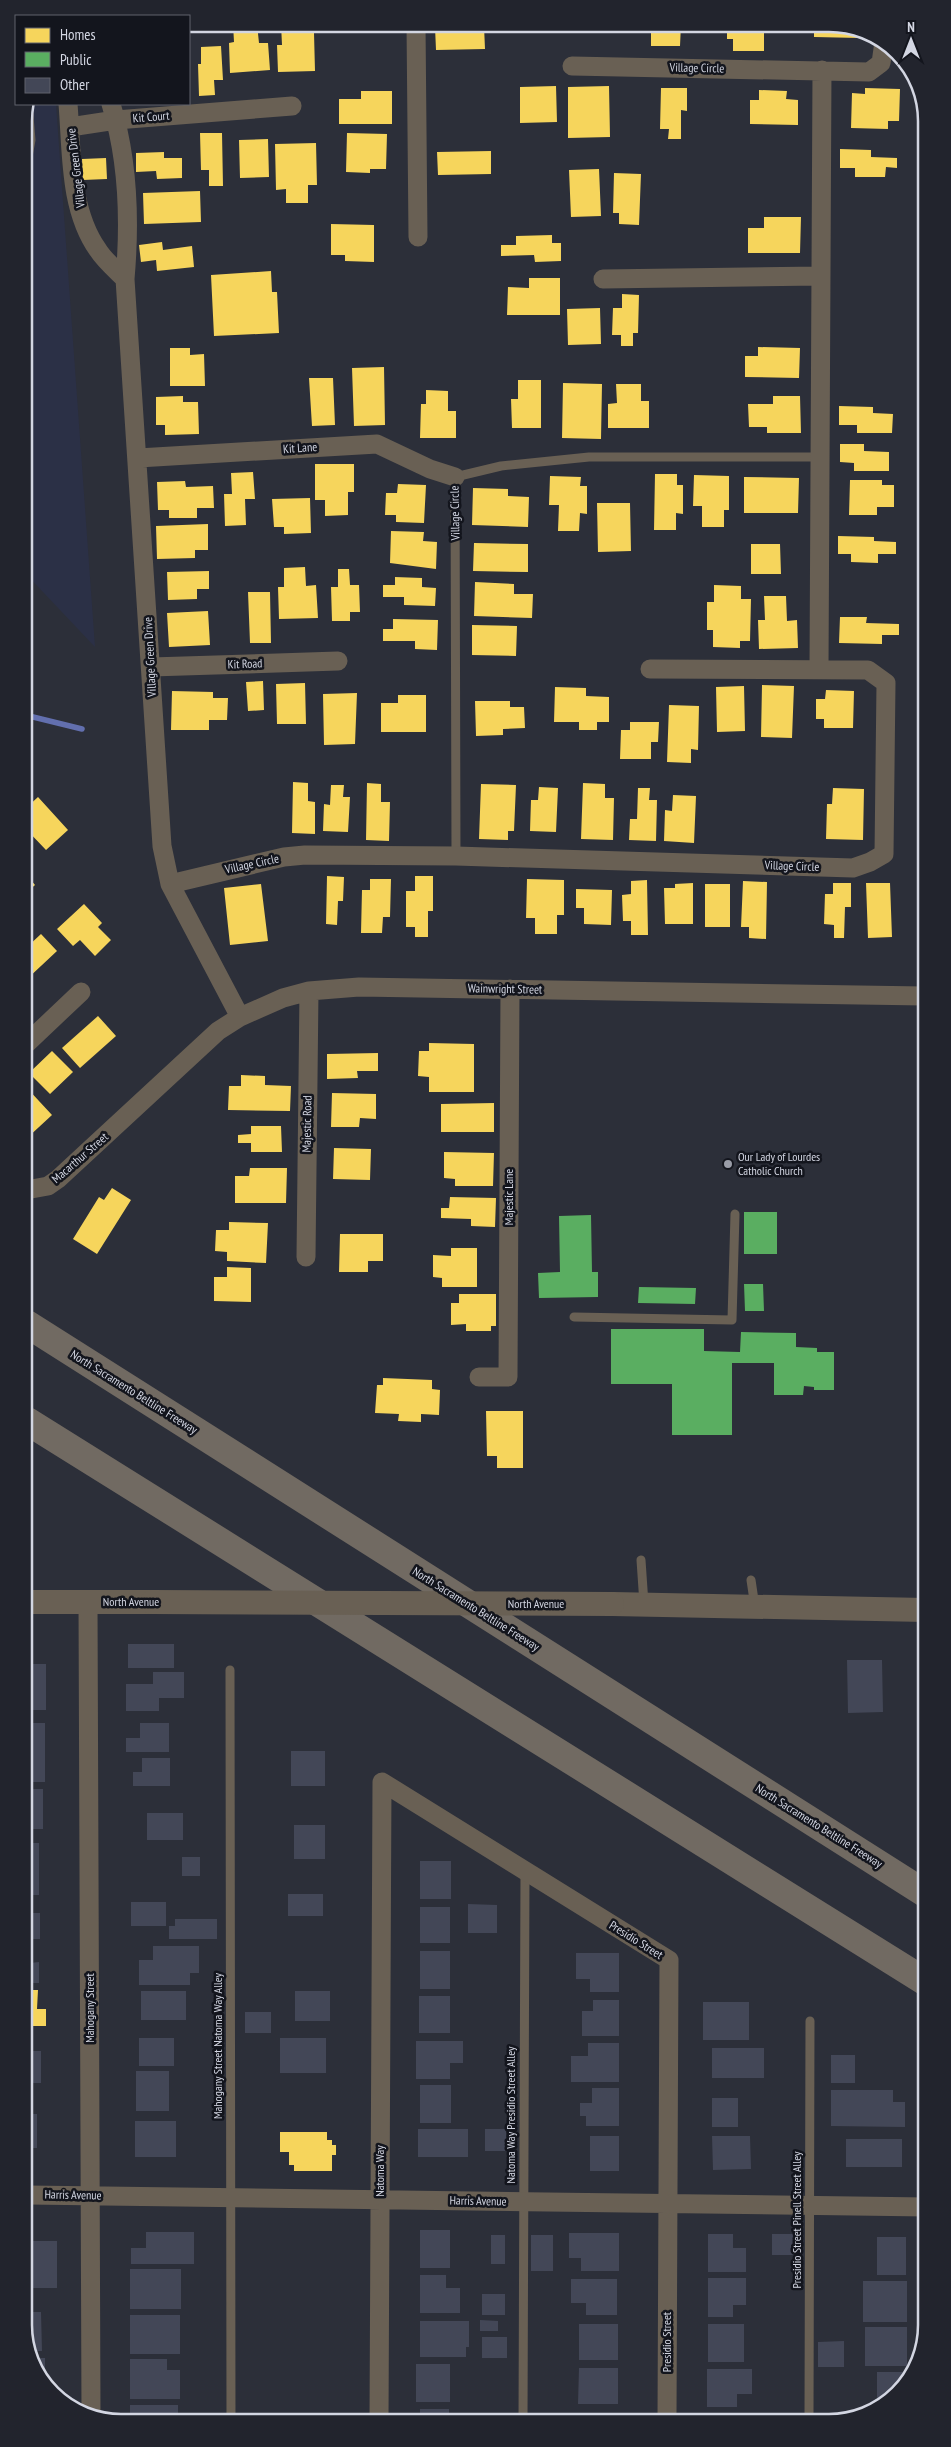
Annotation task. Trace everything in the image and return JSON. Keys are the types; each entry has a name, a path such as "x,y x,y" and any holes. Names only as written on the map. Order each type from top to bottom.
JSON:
{"highway":[{"name":"North Sacramento Beltline Freeway","path":"32,1327 918,1889"},
{"path":"32,1424 918,1977"}],"street":[{"path":"416,32 418,236"},
{"name":"Village Circle","path":"572,66 869,72 881,63 883,50"},
{"path":"819,669 822,70"},
{"name":"Village Green Drive","path":"68,105 80,211 98,251 124,279"},
{"name":"Kit Court","path":"70,127 114,112 292,106"},
{"name":"Village Green Drive","path":"114,112 123,153 128,248 124,279 138,458 162,846 170,884 240,1017"},
{"path":"603,279 820,276"},
{"name":"Kit Lane","path":"138,458 377,444 430,469 455,477"},
{"name":"Kit Road","path":"151,667 338,661"},
{"name":"Village Circle","path":"170,884 274,859 305,855 456,856 853,868 870,862 884,854 886,683 868,670 650,670"},
{"name":"Wainwright Street","path":"127,1116 218,1031 240,1017 283,998 309,991 358,987 918,996"},
{"name":"Majestic Lane","path":"479,1377 508,1377 510,989"},
{"name":"Majestic Road","path":"306,1257 309,991"},
{"path":"33,1038 81,992"},
{"name":"Macarthur Street","path":"33,1189 53,1182 127,1116"},
{"name":"North Avenue","path":"32,1602 612,1604 918,1610"},
{"name":"Mahogany Street","path":"88,1602 91,2409"},
{"name":"Presidio Street","path":"381,1920 382,1782 668,1960 667,2414"},
{"name":"Natoma Way","path":"379,2414 381,1920"},
{"name":"Harris Avenue","path":"32,2195 918,2207"}],"lane":[{"name":"Village Circle","path":"456,856 455,477 501,466 589,457 821,457"},
{"path":"574,1317 732,1320 734,1214"},
{"path":"641,1560 644,1605"},
{"path":"752,1580 755,1607"},
{"name":"Mahogany Street Natoma Way Alley","path":"230,1670 231,2414"},
{"name":"Natoma Way Presidio Street Alley","path":"523,2414 525,1871"},
{"name":"Presidio Street Pinell Street Alley","path":"809,2414 810,2021"}],"shaded area":[{"path":"34,105 56,105 95,647 33,581"}],"building: Homes":[{"path":"233,32 258,32 259,43 268,43 270,70 230,73 229,43 234,42"},
{"path":"281,32 314,33 315,71 278,72 277,45 282,45"},
{"path":"435,32 484,33 485,49 436,50"},
{"path":"651,33 681,33 680,46 651,46"},
{"path":"727,33 764,33 764,51 733,51 733,39 727,39"},
{"path":"814,33 836,33 860,38 860,38 814,37"},
{"path":"221,46 223,80 214,80 215,95 199,96 198,64 201,64 201,47"},
{"path":"556,86 557,122 520,123 520,87"},
{"path":"609,86 610,137 568,138 568,87"},
{"path":"661,88 687,88 687,111 681,110 681,139 668,139 669,129 660,129"},
{"path":"865,88 900,89 899,121 888,121 888,129 851,128 852,93 865,94"},
{"path":"759,90 787,91 786,99 798,100 798,125 750,124 750,100 759,100"},
{"path":"361,91 392,91 392,124 339,124 339,99 361,99"},
{"path":"200,133 222,133 223,186 209,186 209,170 201,170"},
{"path":"347,133 387,134 386,169 370,169 370,173 346,172"},
{"path":"268,139 269,177 240,178 239,140"},
{"path":"316,143 317,185 308,185 308,203 286,203 286,189 276,190 275,144"},
{"path":"840,149 871,150 871,157 897,158 897,168 886,167 885,177 855,177 855,168 840,168"},
{"path":"491,151 491,174 438,175 437,152"},
{"path":"164,152 164,158 182,158 182,178 157,179 156,171 136,172 136,153"},
{"path":"106,158 107,179 83,180 82,159"},
{"path":"599,169 601,216 571,217 569,170"},
{"path":"614,173 641,174 639,225 619,224 619,213 613,213"},
{"path":"200,191 201,222 144,224 143,193"},
{"path":"764,217 801,217 800,253 748,253 748,228 764,228"},
{"path":"331,224 374,225 374,262 345,261 345,255 331,255"},
{"path":"552,235 552,243 561,243 561,261 535,262 534,255 501,256 501,245 516,245 516,236"},
{"path":"162,242 163,250 192,246 194,267 157,271 156,260 141,262 139,245"},
{"path":"271,271 272,292 277,292 279,333 214,336 211,275"},
{"path":"529,278 560,278 560,315 507,315 508,287 529,288"},
{"path":"622,294 639,295 638,333 633,333 633,346 621,346 621,335 612,335 613,308 622,308"},
{"path":"600,308 601,344 568,345 567,309"},
{"path":"758,347 800,348 799,378 745,377 745,356 758,356"},
{"path":"170,348 190,348 190,355 204,354 205,386 170,386"},
{"path":"384,367 385,425 354,426 352,368"},
{"path":"309,378 333,378 335,425 312,426"},
{"path":"518,380 541,380 541,428 512,428 511,399 518,399"},
{"path":"563,383 602,384 601,439 562,438"},
{"path":"616,384 641,384 641,401 649,401 649,428 608,428 608,404 617,403"},
{"path":"426,390 448,391 448,411 456,411 456,438 420,438 421,404 426,404"},
{"path":"183,396 183,402 198,402 199,434 165,435 165,425 156,425 156,397"},
{"path":"773,396 800,396 801,433 767,433 767,427 749,427 748,404 773,404"},
{"path":"839,406 873,407 873,413 893,414 892,433 857,433 857,425 839,425"},
{"path":"840,444 864,444 864,451 889,452 889,471 854,471 854,463 840,462"},
{"path":"315,464 354,464 354,492 348,492 348,515 325,516 325,500 315,500"},
{"path":"253,472 255,499 245,499 246,525 225,526 224,494 232,494 231,473"},
{"path":"655,474 677,474 677,485 683,485 683,514 676,513 676,530 654,530"},
{"path":"694,475 729,476 729,510 724,510 724,527 702,527 702,506 693,506"},
{"path":"550,476 581,477 580,486 587,486 587,514 580,513 579,531 558,531 559,505 549,505"},
{"path":"744,477 799,478 798,513 744,513"},
{"path":"850,480 882,480 882,485 894,485 894,507 877,507 877,515 849,515"},
{"path":"185,481 186,487 213,486 214,508 197,508 197,518 169,518 169,510 158,510 157,482"},
{"path":"398,484 426,485 424,523 396,522 396,515 385,515 386,493 397,493"},
{"path":"473,488 508,489 508,496 529,497 528,527 472,525"},
{"path":"310,498 311,533 284,534 284,527 274,527 272,499"},
{"path":"597,503 630,503 631,551 598,552"},
{"path":"208,524 208,550 195,550 195,558 157,559 156,526"},
{"path":"391,531 424,532 423,541 437,542 436,569 390,563"},
{"path":"838,536 874,537 874,541 896,542 896,554 878,554 878,563 851,562 851,554 838,554"},
{"path":"474,543 528,544 528,572 473,571"},
{"path":"751,544 780,544 781,574 751,574"},
{"path":"305,567 306,586 316,585 318,618 279,619 278,587 284,587 284,568"},
{"path":"338,569 349,569 350,585 359,585 360,612 350,612 350,621 332,621 331,587 338,587"},
{"path":"209,571 209,589 197,589 197,599 168,600 167,572"},
{"path":"395,577 422,578 422,587 436,588 435,606 404,605 404,597 383,597 383,585 395,585"},
{"path":"475,582 514,584 514,594 533,594 532,618 474,616"},
{"path":"714,585 741,586 741,599 751,599 750,641 740,641 740,648 713,647 713,630 707,630 707,602 714,602"},
{"path":"248,592 270,592 271,643 250,643"},
{"path":"764,596 786,596 787,621 797,620 798,648 759,649 758,620 765,620"},
{"path":"208,611 210,645 169,647 167,613"},
{"path":"840,617 867,617 866,623 899,624 899,635 882,635 882,644 839,643"},
{"path":"393,619 438,620 437,650 415,649 415,641 383,641 383,629 393,629"},
{"path":"472,625 517,626 516,656 472,655"},
{"path":"263,681 264,710 248,711 246,682"},
{"path":"305,683 306,724 277,724 276,684"},
{"path":"762,685 794,686 792,738 761,737"},
{"path":"744,686 745,731 717,732 716,687"},
{"path":"555,687 586,688 586,696 609,697 609,722 597,722 597,730 579,730 579,722 554,722"},
{"path":"826,690 854,691 853,728 824,728 824,719 816,719 816,699 825,699"},
{"path":"172,691 213,692 213,698 228,698 227,720 209,720 209,730 171,730"},
{"path":"357,693 355,744 324,745 323,694"},
{"path":"398,695 426,695 426,732 381,732 381,703 398,703"},
{"path":"475,701 510,701 510,707 524,707 525,728 503,729 503,735 476,736"},
{"path":"669,705 699,706 698,750 691,749 691,763 667,762"},
{"path":"630,722 659,722 658,742 651,742 651,759 620,759 621,730 630,730"},
{"path":"293,782 308,783 308,801 315,802 315,834 292,833"},
{"path":"367,783 381,784 381,802 390,802 389,841 366,840"},
{"path":"583,783 605,784 605,798 614,798 613,840 581,839"},
{"path":"481,784 516,785 514,831 508,831 508,840 479,839"},
{"path":"331,785 344,785 343,797 350,797 348,832 323,831 324,804 330,805"},
{"path":"539,787 558,788 556,832 530,831 531,800 538,800"},
{"path":"638,788 650,788 649,800 657,800 656,841 629,840 630,819 637,819"},
{"path":"833,788 864,789 863,840 826,839 827,804 832,804"},
{"path":"673,795 696,796 694,843 664,841 665,810 672,811"},
{"path":"38,797 68,830 46,850 33,836 33,802"},
{"path":"327,876 344,877 343,901 338,901 337,925 326,924"},
{"path":"415,876 433,876 433,911 428,911 428,937 415,937 415,927 406,927 406,891 415,891"},
{"path":"370,879 391,879 390,917 383,917 382,933 361,933 362,890 370,890"},
{"path":"527,879 564,880 564,915 557,915 557,934 535,934 535,918 526,918"},
{"path":"647,880 648,935 631,935 631,921 623,921 622,895 631,894 631,881"},
{"path":"743,881 767,882 766,939 749,938 749,927 741,927"},
{"path":"693,883 693,924 665,924 664,888 675,888 675,884"},
{"path":"833,883 851,883 851,907 845,907 844,938 834,938 834,925 824,924 825,894 833,894"},
{"path":"866,883 890,883 892,937 868,938"},
{"path":"261,884 268,941 230,945 224,888"},
{"path":"705,884 730,884 730,927 705,927"},
{"path":"576,889 612,890 611,925 584,924 584,908 576,908"},
{"path":"84,904 102,923 98,927 111,940 95,956 80,940 73,946 57,929"},
{"path":"41,934 57,951 33,974 33,942"},
{"path":"98,1016 116,1036 80,1068 62,1048"},
{"path":"429,1043 474,1044 474,1092 429,1092 429,1077 418,1076 419,1051 429,1051"},
{"path":"52,1051 73,1072 50,1094 33,1077 33,1070"},
{"path":"378,1053 378,1071 357,1071 358,1078 327,1079 327,1054"},
{"path":"241,1075 265,1076 265,1085 291,1086 290,1111 228,1110 229,1086 241,1086"},
{"path":"332,1093 376,1094 376,1119 360,1118 359,1127 331,1127"},
{"path":"33,1094 52,1115 33,1133"},
{"path":"494,1103 494,1132 441,1132 441,1104"},
{"path":"251,1126 281,1126 282,1152 251,1152 251,1143 238,1143 238,1135 251,1134"},
{"path":"334,1148 371,1149 370,1180 333,1179"},
{"path":"444,1152 494,1153 493,1186 455,1186 455,1179 444,1178"},
{"path":"250,1168 287,1168 286,1203 235,1203 235,1176 249,1176"},
{"path":"112,1188 131,1200 97,1254 73,1239 99,1197 104,1200"},
{"path":"450,1197 496,1198 495,1227 471,1226 471,1219 441,1218 441,1208 449,1208"},
{"path":"229,1222 268,1223 266,1263 227,1261 227,1252 215,1251 216,1230 229,1230"},
{"path":"340,1234 383,1234 383,1261 368,1261 368,1272 339,1272"},
{"path":"451,1248 477,1248 477,1287 442,1287 442,1278 433,1277 433,1255 451,1256"},
{"path":"227,1267 251,1268 251,1302 214,1301 214,1277 227,1277"},
{"path":"459,1294 496,1294 496,1326 491,1326 491,1331 466,1331 466,1324 451,1325 451,1303 459,1303"},
{"path":"383,1378 432,1380 432,1389 440,1390 439,1415 421,1414 421,1422 398,1421 399,1414 375,1413 377,1385 383,1385"},
{"path":"486,1411 523,1411 523,1468 497,1468 497,1456 487,1456"},
{"path":"32,1990 38,1990 37,2009 46,2009 46,2026 32,2026"},
{"path":"280,2132 327,2132 327,2140 332,2140 332,2145 336,2145 336,2155 332,2155 332,2171 294,2171 294,2165 289,2165 289,2152 280,2152"}],"building: Public":[{"path":"744,1212 777,1212 777,1254 744,1254"},
{"path":"591,1215 592,1272 598,1272 598,1297 539,1298 538,1273 560,1272 559,1216"},
{"path":"744,1284 763,1284 764,1311 745,1311"},
{"path":"639,1287 696,1288 695,1304 638,1303"},
{"path":"611,1329 704,1329 704,1351 740,1352 741,1332 796,1333 796,1347 817,1348 817,1352 834,1352 834,1390 814,1390 814,1387 804,1386 803,1395 774,1395 774,1363 732,1363 732,1435 672,1435 672,1384 611,1384"}],"building: Other":[{"path":"128,1644 174,1644 174,1668 128,1668"},
{"path":"847,1660 882,1660 883,1712 848,1713"},
{"path":"32,1664 46,1664 46,1710 32,1710"},
{"path":"153,1672 184,1672 184,1698 159,1698 159,1711 126,1711 126,1684 153,1684"},
{"path":"32,1723 45,1723 45,1782 32,1782"},
{"path":"140,1723 169,1723 169,1752 126,1752 126,1738 140,1738"},
{"path":"291,1751 325,1751 325,1786 291,1786"},
{"path":"142,1758 170,1758 170,1786 133,1786 133,1772 142,1772"},
{"path":"32,1789 43,1789 43,1829 32,1829"},
{"path":"147,1813 183,1813 183,1840 147,1840"},
{"path":"294,1825 325,1825 325,1859 294,1859"},
{"path":"32,1843 39,1843 39,1895 32,1895"},
{"path":"182,1857 200,1857 200,1876 182,1876"},
{"path":"420,1861 451,1861 451,1899 420,1899"},
{"path":"288,1894 323,1894 323,1916 288,1916"},
{"path":"131,1902 166,1902 166,1926 131,1926"},
{"path":"468,1904 497,1905 497,1933 468,1933"},
{"path":"420,1907 450,1907 450,1943 420,1943"},
{"path":"32,1913 40,1913 40,1939 32,1939"},
{"path":"175,1919 217,1919 217,1939 169,1939 169,1926 175,1926"},
{"path":"153,1946 199,1946 199,1973 190,1973 190,1985 139,1985 139,1960 153,1960"},
{"path":"420,1951 450,1951 450,1989 420,1989"},
{"path":"576,1953 619,1953 619,1992 590,1992 590,1979 576,1979"},
{"path":"39,1962 39,1983 32,1983 32,1963"},
{"path":"141,1991 186,1991 186,2020 141,2020"},
{"path":"295,1991 330,1991 330,2021 295,2021"},
{"path":"419,1996 450,1996 450,2033 419,2033"},
{"path":"593,2000 619,2000 619,2036 582,2036 582,2011 593,2011"},
{"path":"703,2002 749,2002 749,2040 703,2040"},
{"path":"245,2012 271,2012 271,2033 245,2033"},
{"path":"139,2038 174,2038 174,2066 139,2066"},
{"path":"280,2038 326,2038 326,2073 280,2073"},
{"path":"416,2041 463,2041 463,2063 450,2063 450,2079 416,2079"},
{"path":"588,2043 619,2043 619,2082 571,2082 571,2056 588,2056"},
{"path":"712,2048 764,2048 764,2078 712,2078"},
{"path":"32,2051 41,2051 41,2083 32,2083"},
{"path":"831,2055 855,2055 855,2083 831,2083"},
{"path":"136,2071 169,2071 169,2111 136,2111"},
{"path":"420,2085 451,2085 451,2123 420,2123"},
{"path":"592,2088 619,2088 619,2126 586,2126 586,2116 580,2116 580,2103 592,2103"},
{"path":"831,2090 893,2090 893,2102 905,2102 905,2127 831,2126"},
{"path":"712,2098 738,2098 738,2127 712,2127"},
{"path":"32,2114 37,2114 37,2148 32,2148"},
{"path":"135,2121 176,2121 176,2157 135,2157"},
{"path":"418,2129 468,2129 468,2157 418,2157"},
{"path":"485,2129 506,2129 506,2151 485,2151"},
{"path":"590,2136 619,2136 619,2171 590,2171"},
{"path":"712,2136 750,2136 751,2169 713,2170"},
{"path":"846,2139 902,2139 902,2167 846,2167"},
{"path":"420,2230 450,2230 450,2268 420,2268"},
{"path":"146,2232 194,2232 194,2264 131,2264 131,2248 146,2248"},
{"path":"569,2233 619,2233 619,2271 581,2271 581,2258 569,2258"},
{"path":"708,2234 733,2234 733,2248 746,2248 746,2272 708,2272"},
{"path":"772,2234 796,2234 796,2255 772,2255"},
{"path":"491,2235 505,2235 505,2264 491,2264"},
{"path":"531,2235 553,2235 553,2271 531,2271"},
{"path":"877,2237 906,2237 906,2275 877,2275"},
{"path":"32,2241 57,2241 57,2288 32,2288"},
{"path":"130,2269 181,2269 181,2309 130,2309"},
{"path":"420,2275 446,2275 446,2288 460,2288 460,2313 420,2313"},
{"path":"708,2278 746,2278 746,2305 733,2305 733,2317 708,2317"},
{"path":"571,2279 617,2279 617,2315 586,2315 586,2303 571,2303"},
{"path":"863,2281 907,2281 907,2322 863,2322"},
{"path":"482,2294 505,2294 505,2315 482,2315"},
{"path":"32,2312 41,2312 42,2351 36,2351 34,2343"},
{"path":"130,2315 180,2315 180,2354 130,2354"},
{"path":"480,2320 498,2321 498,2331 480,2331"},
{"path":"420,2321 469,2321 469,2347 466,2347 466,2357 420,2357"},
{"path":"579,2324 618,2324 618,2360 579,2360"},
{"path":"708,2324 744,2324 744,2362 708,2362"},
{"path":"865,2327 907,2327 907,2366 865,2366"},
{"path":"482,2337 507,2337 507,2358 482,2358"},
{"path":"844,2341 844,2367 818,2367 818,2342"},
{"path":"39,2358 45,2358 45,2371"},
{"path":"130,2359 167,2359 167,2370 180,2370 180,2399 130,2399"},
{"path":"416,2364 450,2364 450,2402 416,2402"},
{"path":"579,2368 618,2368 618,2404 578,2404"},
{"path":"707,2369 752,2369 752,2394 737,2394 737,2407 707,2407"},
{"path":"877,2372 906,2372 893,2389 877,2401"},
{"path":"130,2405 178,2405 178,2414 130,2414"},
{"path":"420,2409 449,2409 449,2414 420,2414"},
{"path":"581,2413 619,2413 619,2414"},
{"path":"707,2413 754,2413 754,2414"}],"waterway":[{"path":"33,717 82,729"}],"place":[{"name":"Our Lady of Lourdes Catholic Church","path":"728,1164"}]}
